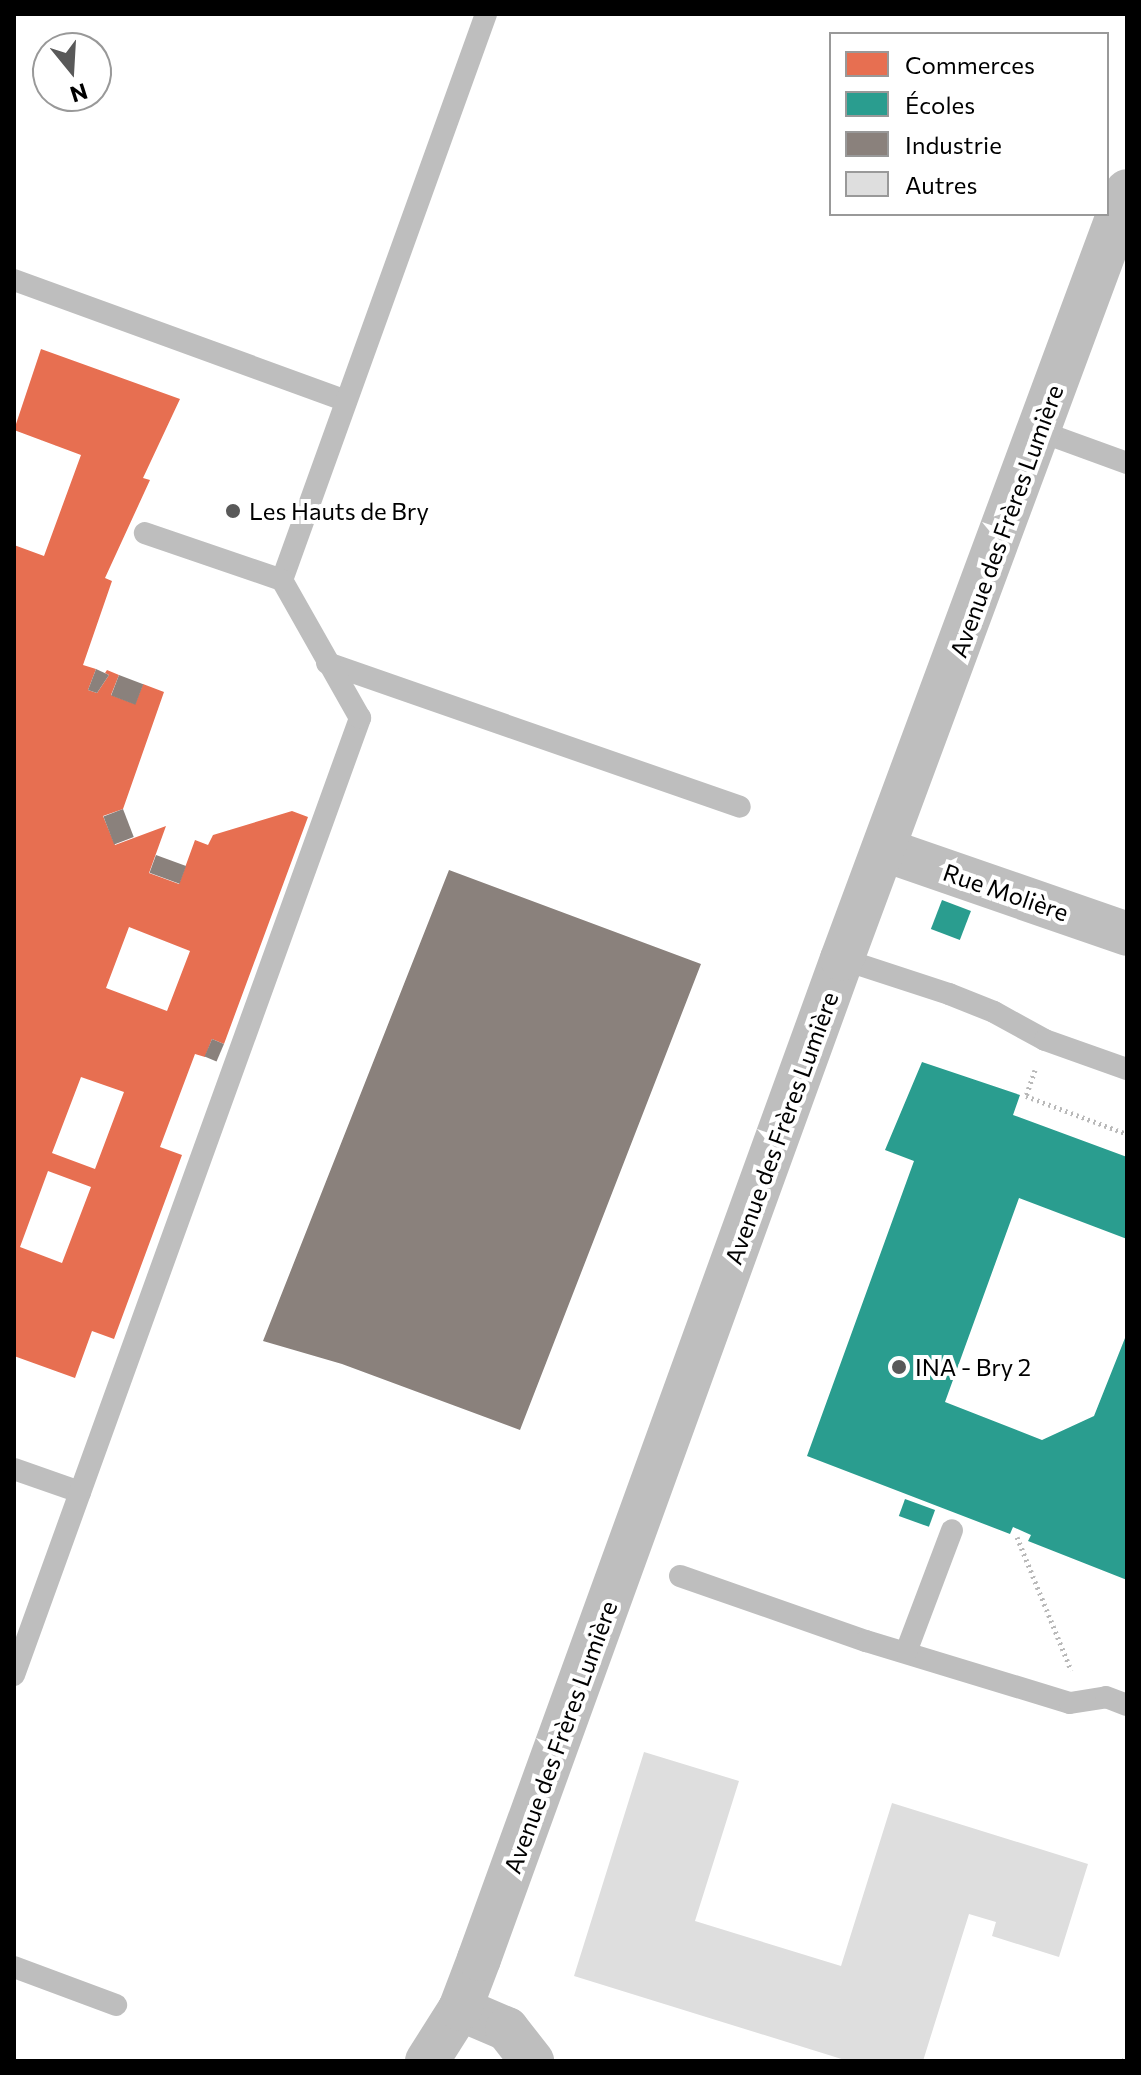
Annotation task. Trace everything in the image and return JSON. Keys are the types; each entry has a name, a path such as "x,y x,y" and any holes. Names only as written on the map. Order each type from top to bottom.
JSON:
{"street":[{"name":"Avenue des Frères Lumière","path":"427,2061 460,2009 842,959 1127,191"},
{"name":"Rue Molière","path":"885,850 1127,934"},
{"path":"460,2009 507,2029 532,2061"}],"lane":[{"path":"282,580 486,14"},
{"path":"14,280 346,401"},
{"path":"1039,431 1127,463"},
{"path":"14,1675 360,718 282,580 145,533"},
{"path":"327,663 740,807"},
{"path":"842,959 949,994 994,1012 1045,1040 1127,1069"},
{"path":"14,1469 80,1492"},
{"path":"906,1652 952,1530"},
{"path":"680,1576 1070,1703 1106,1697 1127,1705"},
{"path":"14,1967 116,2005"}],"path":[{"path":"1045,1040 1026,1096 1127,1134"},
{"path":"1017,1537 1084,1700"}],"building: Commerces":[{"path":"41,349 180,399 143,478 150,480 105,578 112,581 83,665 96,669 88,690 97,693 109,675 105,673 107,670 119,675 111,695 135,704 143,684 164,692 123,809 103,816 115,845 166,826 149,873 179,884 195,840 208,845 213,835 292,811 308,817 224,1044 212,1039 205,1057 195,1054 160,1147 182,1155 114,1339 92,1331 75,1378 14,1356 14,545 44,556 81,455 14,430","holes":["129,927 190,951 167,1011 106,988","81,1077 124,1092 95,1169 52,1153","48,1171 91,1187 62,1263 20,1247"]}],"building: Écoles":[{"path":"942,900 971,911 960,940 931,929"},
{"name":"INA - Bry 2","path":"922,1062 1020,1095 1013,1115 1127,1157 1127,1239 1019,1198 945,1402 1042,1440 1094,1416 1127,1333 1127,1580 1028,1541 1031,1535 1013,1527 1010,1534 807,1456 914,1161 885,1150"},
{"path":"905,1499 935,1510 929,1527 899,1516"}],"building: Industrie":[{"path":"96,669 109,675 97,693 88,690"},
{"path":"119,675 143,684 135,705 111,696"},
{"path":"123,809 134,837 114,845 103,817"},
{"path":"156,855 186,866 180,884 150,873"},
{"path":"449,870 701,964 520,1430 342,1364 263,1341"},
{"path":"212,1039 224,1044 217,1062 205,1056"}],"building: Autres":[{"path":"644,1752 739,1781 695,1921 841,1966 892,1803 1088,1864 1059,1957 992,1936 996,1922 969,1914 923,2061 848,2061 574,1976"}],"place":[{"name":"Les Hauts de Bry","path":"233,511"},
{"name":"INA - Bry 2","path":"899,1367"}]}
